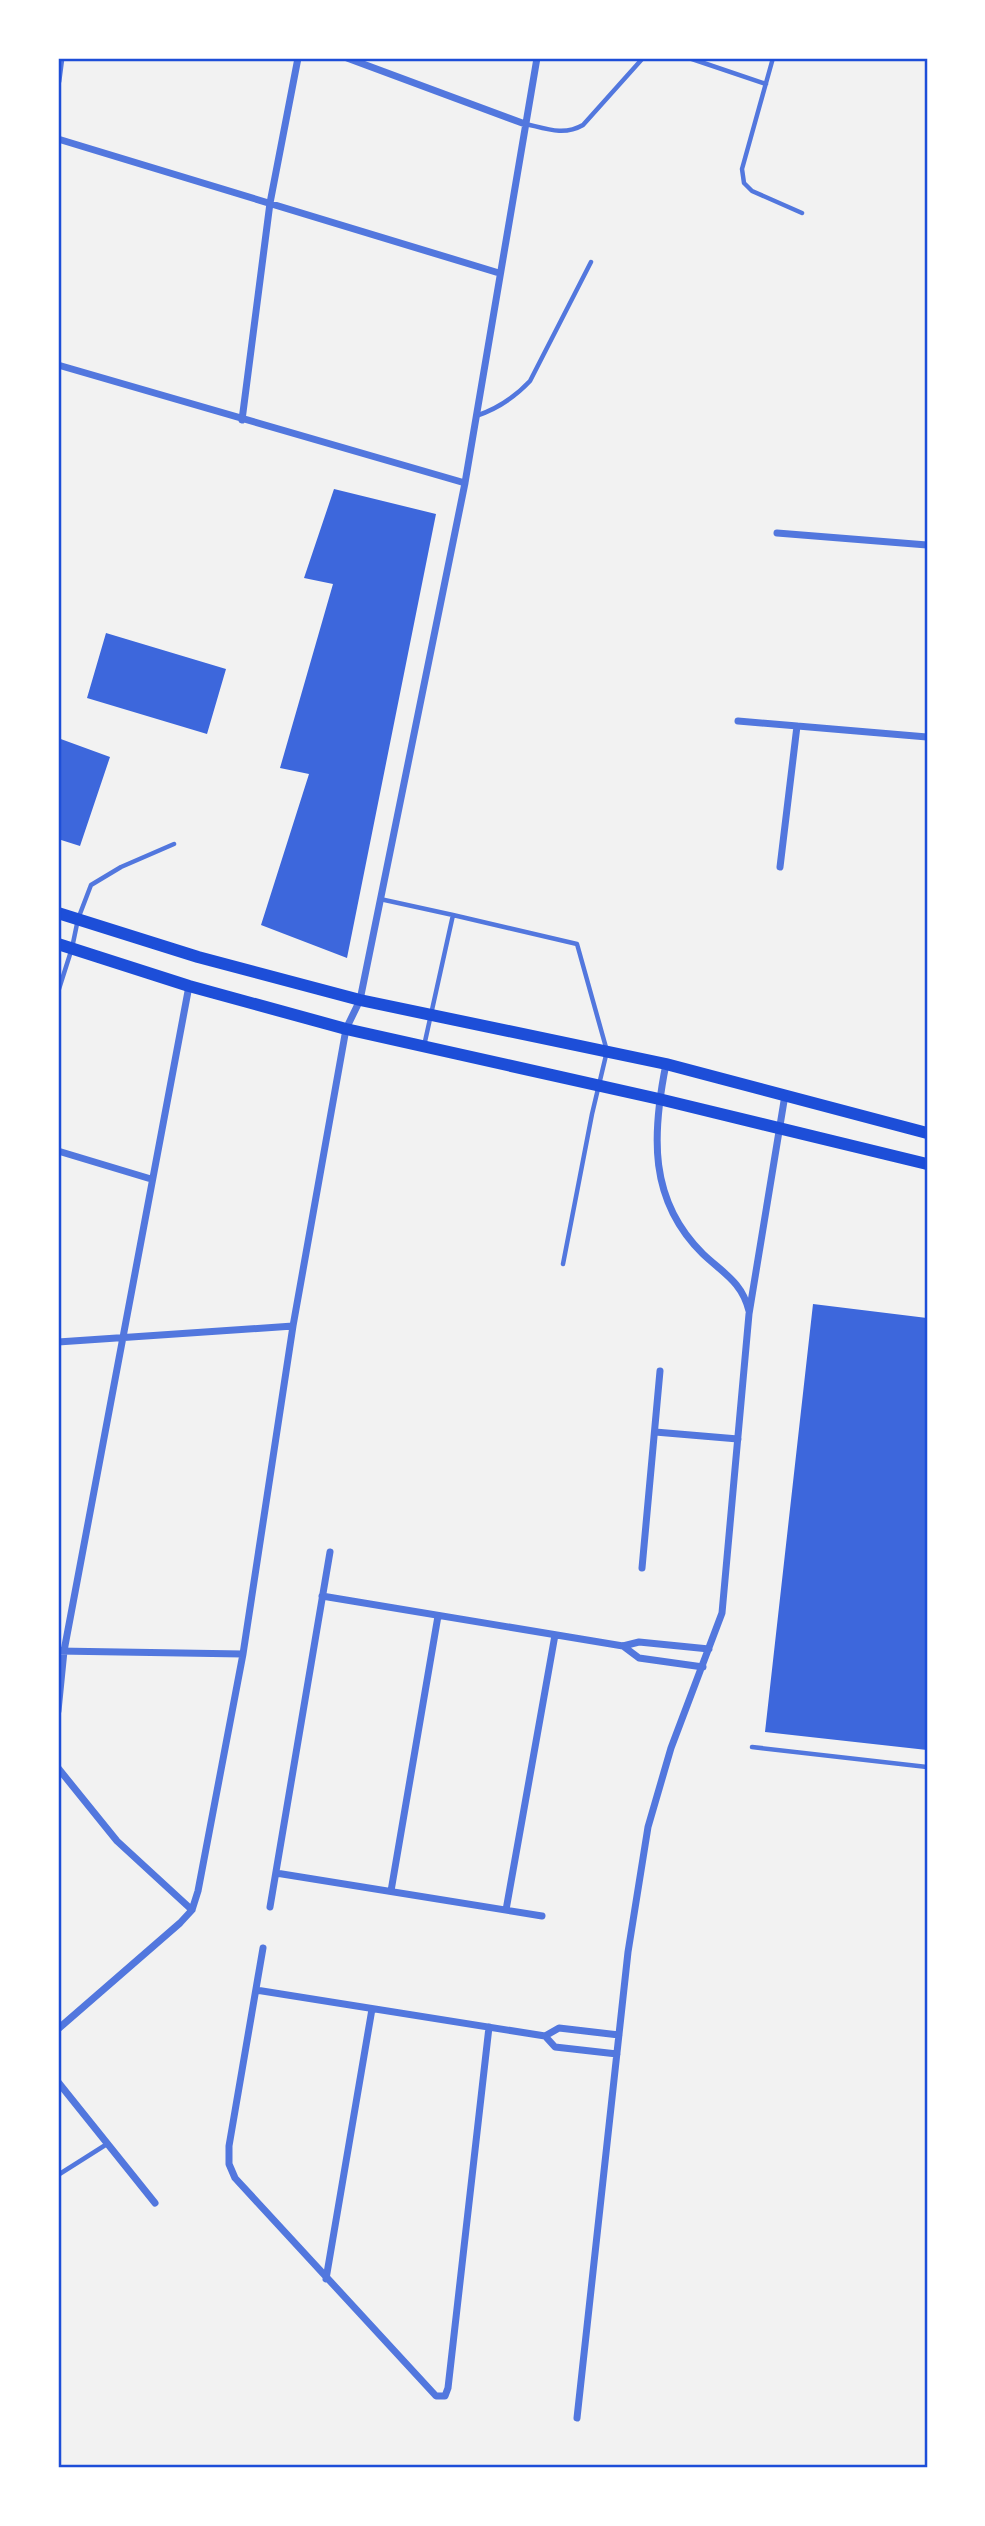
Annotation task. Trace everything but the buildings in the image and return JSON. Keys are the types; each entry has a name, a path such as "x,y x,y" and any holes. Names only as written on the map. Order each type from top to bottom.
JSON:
{"main road":[{"path":"58,913 198,957 360,1000 666,1064 927,1133"},
{"path":"58,944 189,986 346,1029 659,1099 927,1164"}],"street":[{"path":"58,81 61,58"},
{"path":"242,420 270,203 298,58"},
{"path":"346,58 525,124"},
{"path":"58,2029 180,1923 192,1910 198,1891 243,1654 293,1326 346,1029 360,1000 465,483 537,58"},
{"path":"58,139 499,272"},
{"path":"58,365 465,483"},
{"path":"777,533 927,545"},
{"path":"738,721 927,737"},
{"path":"780,867 797,726"},
{"path":"58,1710 61,1651 124,1337 151,1179 189,986"},
{"path":"666,1064 659,1099 657,1149 665,1199 677,1224 692,1243 741,1288 750,1314"},
{"path":"577,2418 628,1952 648,1827 671,1748 722,1613 750,1314 785,1095"},
{"path":"58,1151 151,1179"},
{"path":"58,1342 293,1326"},
{"path":"642,1567 660,1371"},
{"path":"655,1432 738,1439"},
{"path":"270,1907 330,1552"},
{"path":"322,1596 623,1646 639,1642 709,1649"},
{"path":"391,1891 438,1616"},
{"path":"506,1910 555,1635"},
{"path":"623,1646 639,1658 703,1667"},
{"path":"61,1651 243,1654"},
{"path":"58,1768 117,1840 192,1910"},
{"path":"276,1873 542,1916"},
{"path":"262,1948 229,2146 229,2164 235,2178 436,2396 445,2396 448,2388 489,2027"},
{"path":"256,1990 545,2036 555,2047 617,2054"},
{"path":"327,2279 372,2009"},
{"path":"545,2036 559,2028 619,2035"},
{"path":"58,2082 155,2203"}],"lane":[{"path":"525,124 571,132 583,125 643,58"},
{"path":"689,58 766,85"},
{"path":"773,58 742,169 744,183 752,191 802,213"},
{"path":"475,417 493,410 530,381 591,262"},
{"path":"58,992 87,892 97,880 174,844"},
{"path":"380,899 577,944 607,1051 563,1264"},
{"path":"424,1047 453,915"},
{"path":"752,1748 927,1767"},
{"path":"58,2175 108,2144"}]}
